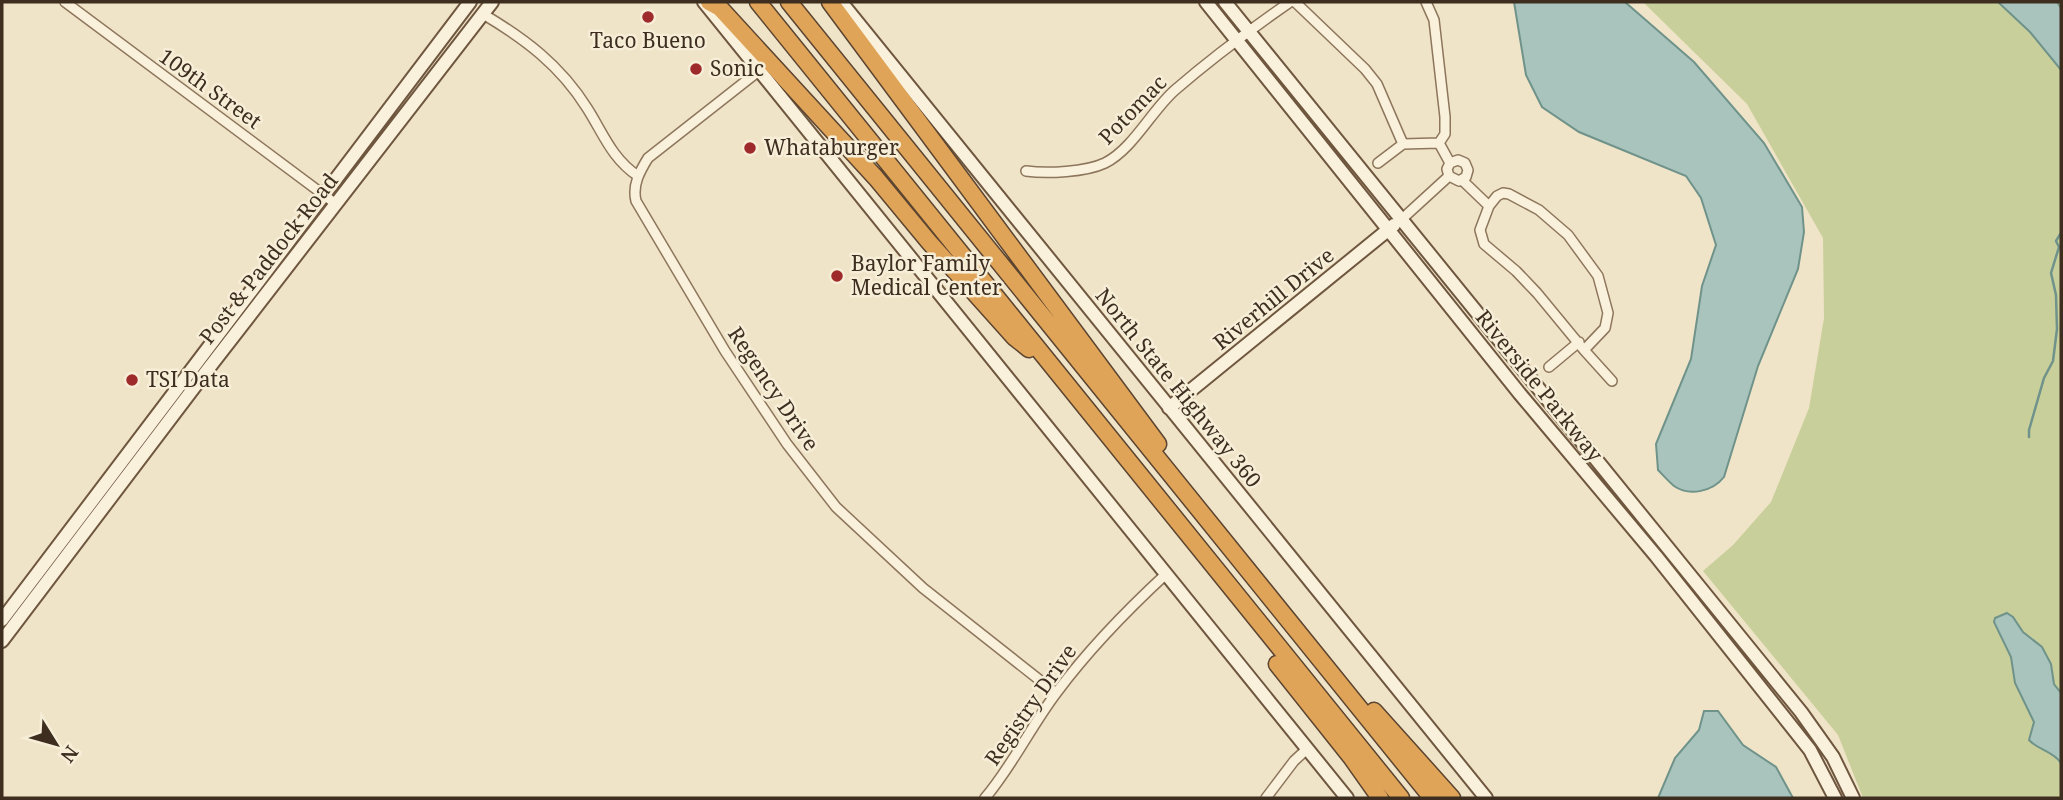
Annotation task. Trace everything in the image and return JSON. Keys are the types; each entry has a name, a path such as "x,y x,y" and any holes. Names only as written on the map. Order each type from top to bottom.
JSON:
{"highway":[{"path":"706,2 720,8 876,178 1014,337 1059,374"},
{"path":"758,2 1401,798"},
{"path":"789,2 1432,798"},
{"path":"831,2 1197,498 1204,518"},
{"path":"1236,597 1241,617 1380,798"},
{"path":"1267,597 1287,607 1401,743 1452,798"}],"street":[{"name":"109th Street","path":"65,2 336,204"},
{"name":"Post & Paddock Road","path":"2,620 38,583 205,373 492,2"},
{"path":"706,2 1347,798"},
{"name":"North State Highway 360","path":"841,2 1486,798"},
{"name":"Riverside Parkway","path":"1206,2 1810,750 1835,798"},
{"name":"Riverside Parkway","path":"1225,2 1801,712 1833,757 1853,798"},
{"path":"1293,2 1365,69 1377,84 1404,144"},
{"name":"Potomac","path":"1026,170 1074,170 1108,162 1173,92 1236,40 1293,2"},
{"path":"1426,2 1434,20 1445,117 1446,134 1439,143"},
{"name":"Post & Paddock Road","path":"2,641 38,583 194,364 466,4"},
{"path":"466,4 523,37 563,76 587,108 623,167 638,176 648,158 664,144 760,70"},
{"path":"1378,163 1404,144 1439,143"},
{"path":"1439,143 1450,163"},
{"path":"1458,160 1467,166 1468,174 1462,180 1455,181 1449,176 1447,169 1450,163 1458,160"},
{"name":"Regency Drive","path":"638,176 634,194 636,201 662,246 725,351 817,484 836,507 923,588 1056,693"},
{"path":"1402,219 1449,176"},
{"path":"1462,180 1489,206"},
{"path":"1549,368 1582,346 1605,328 1608,313 1606,297 1598,276 1568,234 1539,210 1503,193 1489,206 1480,230 1484,244 1516,271 1582,346 1612,382"},
{"name":"Riverhill Drive","path":"1169,408 1402,219"},
{"path":"194,364 205,373"},
{"path":"1667,572 1678,563"},
{"name":"Registry Drive","path":"985,798 1014,759 1056,693 1110,628 1166,575"},
{"path":"1266,798 1294,761 1307,749"}],"green space":[{"path":"1643,2 1998,2 2030,32 2061,70 2061,798 1863,798 1838,735 1703,571 1733,545 1771,502 1809,408 1824,318 1823,238 1747,104"}],"water":[{"path":"1514,2 1625,2 1694,62 1764,143 1802,207 1804,232 1798,269 1758,366 1724,477 1708,489 1694,492 1672,484 1658,470 1656,444 1691,359 1702,286 1716,245 1701,198 1686,176 1579,132 1542,107 1526,75"},
{"path":"1998,2 2057,2 2061,8 2061,70 2030,32"},
{"path":"2007,613 2023,632 2042,647 2051,664 2054,684 2061,693 2061,763 2029,740 2034,722 2015,683 2011,657 1994,622 1995,618"},
{"path":"1704,711 1718,711 1743,745 1776,767 1793,798 1658,798 1675,758 1699,730"}],"waterway":[{"path":"2029,437 2044,378 2053,361 2057,329 2056,295 2051,273 2059,247 2056,241 2061,233"}],"place":[{"name":"Taco Bueno","path":"648,17"},
{"name":"Sonic","path":"696,69"},
{"name":"Whataburger","path":"750,148"},
{"name":"Baylor Family Medical Center","path":"837,276"},
{"name":"TSI Data","path":"132,380"}]}
